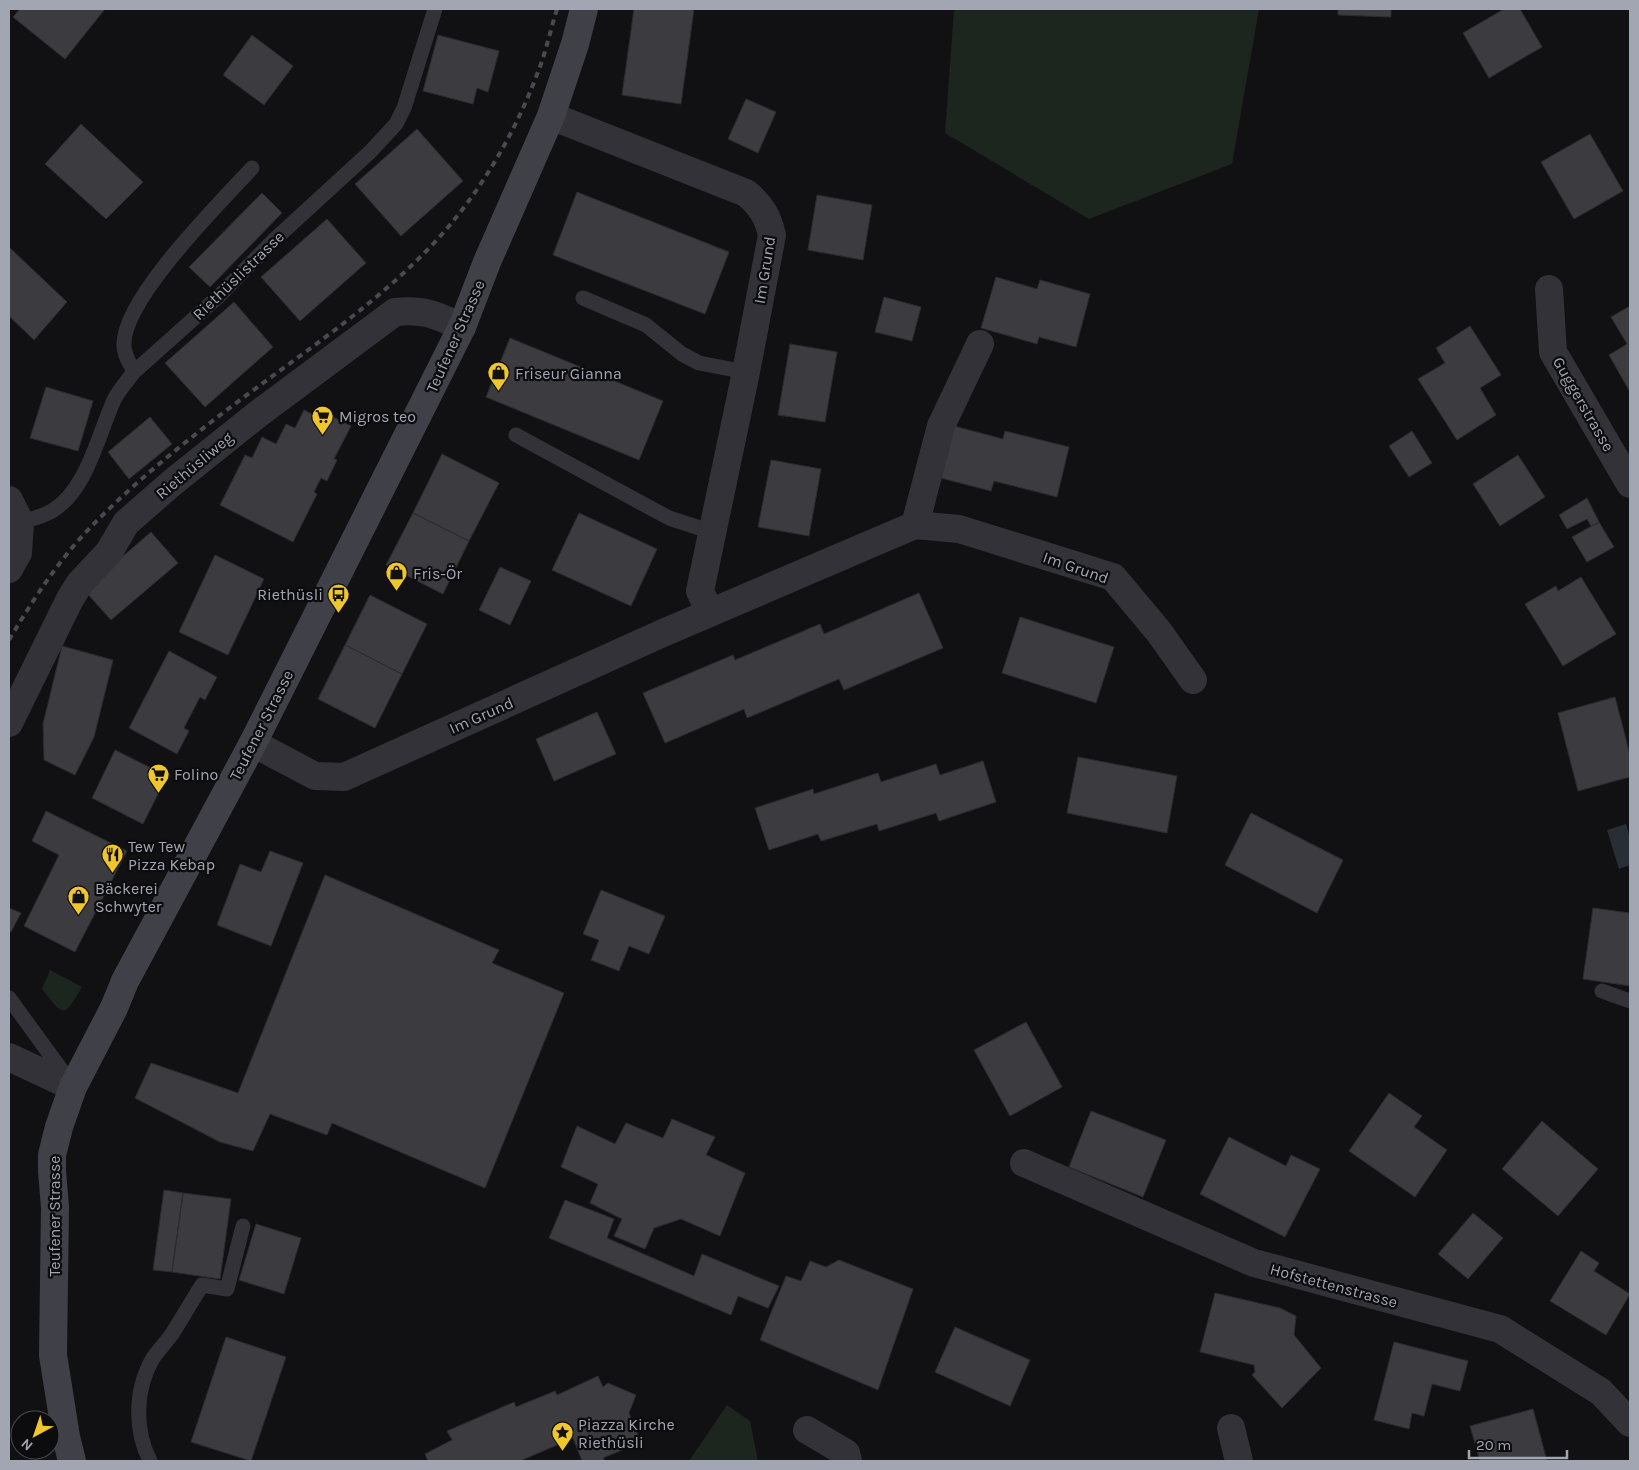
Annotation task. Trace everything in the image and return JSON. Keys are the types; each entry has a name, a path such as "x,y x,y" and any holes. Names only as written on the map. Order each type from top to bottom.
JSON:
{"main road":[{"name":"Teufener Strasse","path":"72,1461 66,1437 53,1355 55,1207 52,1155 59,1127 73,1087 114,1008 125,981 253,743 462,327 490,254 551,116 575,44 584,9"}],"street":[{"name":"Im Grund","path":"551,116 746,193 760,206 770,223 772,235 746,372 700,592 710,613"},
{"name":"Guggerstrasse","path":"1549,289 1553,352 1630,484"},
{"name":"Riethüsliweg","path":"9,724 70,599 80,583 108,552 126,524 173,482 258,414 396,312 414,310 431,313 462,327"},
{"path":"915,525 941,426 980,344"},
{"path":"12,557 14,511"},
{"name":"Im Grund","path":"253,743 316,776 344,777 710,613 915,525 959,529 1113,577 1159,632 1193,680"},
{"path":"9,1057 73,1087"},
{"name":"Hofstettenstrasse","path":"1024,1163 1254,1263 1500,1329 1601,1392 1630,1423"},
{"path":"1231,1428 1239,1461"},
{"path":"807,1430 846,1453 848,1461"}],"lane":[{"name":"Riethüslistrasse","path":"14,511 44,515 55,510 67,499 84,472 114,399 134,372 219,296 274,240 370,152 396,124 404,108 435,9"},
{"path":"134,372 126,358 124,344 127,329 138,303 173,257 252,168"},
{"path":"583,298 646,325 682,354 698,362 746,372"},
{"path":"516,435 669,518 712,532"},
{"path":"1602,991 1630,1001"},
{"path":"9,998 73,1087"},
{"path":"150,1461 141,1436 138,1410 140,1393 145,1377 154,1358 202,1285 227,1289 243,1226"}],"shaded area":[{"path":"954,9 1259,9 1232,164 1089,219 945,133"},
{"path":"1626,824 1630,838 1630,865 1619,869 1607,830"},
{"path":"50,970 82,987 67,1009 59,1009 42,989"},
{"path":"727,1405 750,1421 758,1461 689,1461"}],"building":[{"path":"20,9 105,9 65,59 13,17"},
{"path":"634,9 694,9 681,104 622,95"},
{"path":"1338,9 1391,9 1391,17 1338,15"},
{"path":"1504,9 1520,9 1542,47 1489,78 1463,33"},
{"path":"252,35 293,66 264,105 223,75"},
{"path":"438,35 499,51 488,92 477,88 473,104 423,91"},
{"path":"746,99 776,112 758,153 728,139"},
{"path":"81,124 143,182 106,219 45,164"},
{"path":"417,129 463,181 401,236 355,184"},
{"path":"1590,134 1623,191 1574,219 1541,162"},
{"path":"577,192 729,252 705,314 553,255"},
{"path":"262,193 282,213 210,287 189,267"},
{"path":"817,195 872,205 863,260 808,250"},
{"path":"327,219 366,263 300,321 261,277"},
{"path":"9,247 67,302 34,340 9,316"},
{"path":"996,277 1037,289 1040,280 1090,294 1076,347 1039,337 1037,344 981,328"},
{"path":"884,297 921,307 912,341 875,332"},
{"path":"234,302 273,347 205,407 165,363"},
{"path":"1630,306 1630,392 1609,355 1627,344 1611,317"},
{"path":"1470,326 1501,375 1480,388 1496,415 1457,440 1418,379 1445,363 1436,348"},
{"path":"510,338 663,401 639,460 486,397"},
{"path":"790,344 837,352 825,422 778,415"},
{"path":"46,387 93,401 78,451 30,438"},
{"path":"304,410 322,419 325,413 351,426 334,459 337,460 327,481 321,478 314,492 317,494 293,542 220,505 245,455 252,458 262,437 276,444 286,424 295,428"},
{"path":"150,417 172,444 129,479 108,452"},
{"path":"954,426 1003,439 1005,431 1069,447 1057,497 994,481 991,491 941,478"},
{"path":"1412,431 1432,463 1409,477 1389,446"},
{"path":"442,454 499,483 469,541 413,513"},
{"path":"1518,455 1545,497 1500,526 1473,484"},
{"path":"771,460 821,469 809,536 758,527"},
{"path":"1587,498 1599,522 1591,526 1587,519 1567,529 1559,515"},
{"path":"413,513 469,541 443,594 386,565"},
{"path":"579,513 657,549 631,606 552,570"},
{"path":"1599,522 1614,547 1587,562 1572,537"},
{"path":"151,532 178,563 111,620 84,590"},
{"path":"215,555 264,579 228,655 179,632"},
{"path":"500,567 531,581 510,625 479,610"},
{"path":"1581,577 1616,634 1563,666 1525,604 1556,586 1558,591"},
{"path":"919,593 943,648 844,690 839,679 747,718 744,709 665,743 643,693 733,655 735,660 820,624 824,634"},
{"path":"370,595 427,624 402,674 345,645"},
{"path":"1020,617 1114,647 1096,703 1002,673"},
{"path":"345,645 402,674 375,728 318,699"},
{"path":"62,646 113,660 94,737 75,775 44,760 43,724"},
{"path":"169,651 217,677 205,700 200,697 184,728 189,731 177,754 129,728"},
{"path":"1615,697 1630,755 1630,777 1578,791 1558,713"},
{"path":"597,712 616,754 554,781 536,739"},
{"path":"115,750 167,776 143,824 92,798"},
{"path":"1078,757 1177,776 1167,833 1067,813"},
{"path":"983,761 996,802 939,821 936,813 879,831 877,824 821,841 818,834 769,850 755,808 813,789 814,794 878,773 881,782 936,764 940,775"},
{"path":"46,811 127,851 75,952 24,926 59,855 32,841"},
{"path":"1251,813 1343,860 1317,913 1225,865"},
{"path":"270,851 303,863 271,946 217,925 240,864 261,872"},
{"path":"325,875 499,950 492,963 564,993 485,1188 332,1123 327,1135 270,1114 253,1151 220,1142 135,1098 151,1063 238,1093"},
{"path":"601,890 665,916 649,954 629,946 619,971 591,960 599,940 583,934"},
{"path":"9,908 21,913 11,932 9,931"},
{"path":"1593,908 1630,913 1630,986 1583,979"},
{"path":"1026,1022 1062,1087 1010,1116 974,1050"},
{"path":"1389,1093 1422,1116 1414,1127 1447,1150 1415,1197 1349,1151"},
{"path":"1091,1111 1166,1140 1143,1197 1069,1167"},
{"path":"672,1119 715,1137 706,1155 745,1173 720,1236 681,1219 654,1228 645,1249 614,1236 622,1219 590,1203 598,1184 561,1167 577,1126 615,1144 626,1123 663,1138"},
{"path":"1542,1121 1598,1169 1558,1216 1502,1169"},
{"path":"1229,1137 1286,1166 1291,1155 1320,1169 1285,1237 1200,1194"},
{"path":"164,1190 183,1193 172,1272 153,1270"},
{"path":"183,1193 231,1199 220,1279 172,1272"},
{"path":"565,1200 614,1219 607,1238 694,1276 702,1254 779,1286 768,1308 738,1296 731,1315 549,1238"},
{"path":"1473,1213 1503,1238 1468,1279 1438,1254"},
{"path":"256,1224 301,1238 284,1294 239,1280"},
{"path":"1581,1251 1599,1263 1594,1271 1630,1294 1606,1335 1550,1301"},
{"path":"839,1260 913,1289 878,1390 760,1340 786,1276 801,1281 810,1261 826,1267"},
{"path":"1215,1293 1280,1308 1296,1316 1294,1335 1321,1368 1282,1408 1252,1375 1255,1372 1254,1365 1200,1352"},
{"path":"955,1327 1030,1360 1010,1406 935,1372"},
{"path":"226,1337 286,1357 251,1461 191,1442"},
{"path":"1394,1342 1468,1361 1460,1391 1432,1384 1424,1416 1412,1413 1409,1429 1374,1420"},
{"path":"598,1376 603,1387 608,1383 636,1395 629,1413 641,1442 603,1458 605,1461 582,1461 573,1438 520,1461 428,1461 425,1454 452,1440 447,1431 514,1402 516,1407 555,1391 557,1395"},
{"path":"1533,1409 1547,1461 1480,1461 1470,1426"}],"railway":[{"path":"9,640 35,598 64,557 116,502 198,432 329,335 384,291 435,242 469,201 511,132 534,83 557,9"}],"place":[{"name":"Friseur Gianna","path":"499,392"},
{"name":"Migros teo","path":"323,435"},
{"name":"Fris-Ör","path":"397,592"},
{"name":"Riethüsli","path":"339,613"},
{"name":"Folino","path":"158,793"},
{"name":"Tew Tew Pizza Kebap","path":"112,874"},
{"name":"Bäckerei Schwyter","path":"79,916"},
{"name":"Piazza Kirche Riethüsli","path":"562,1452"}]}
